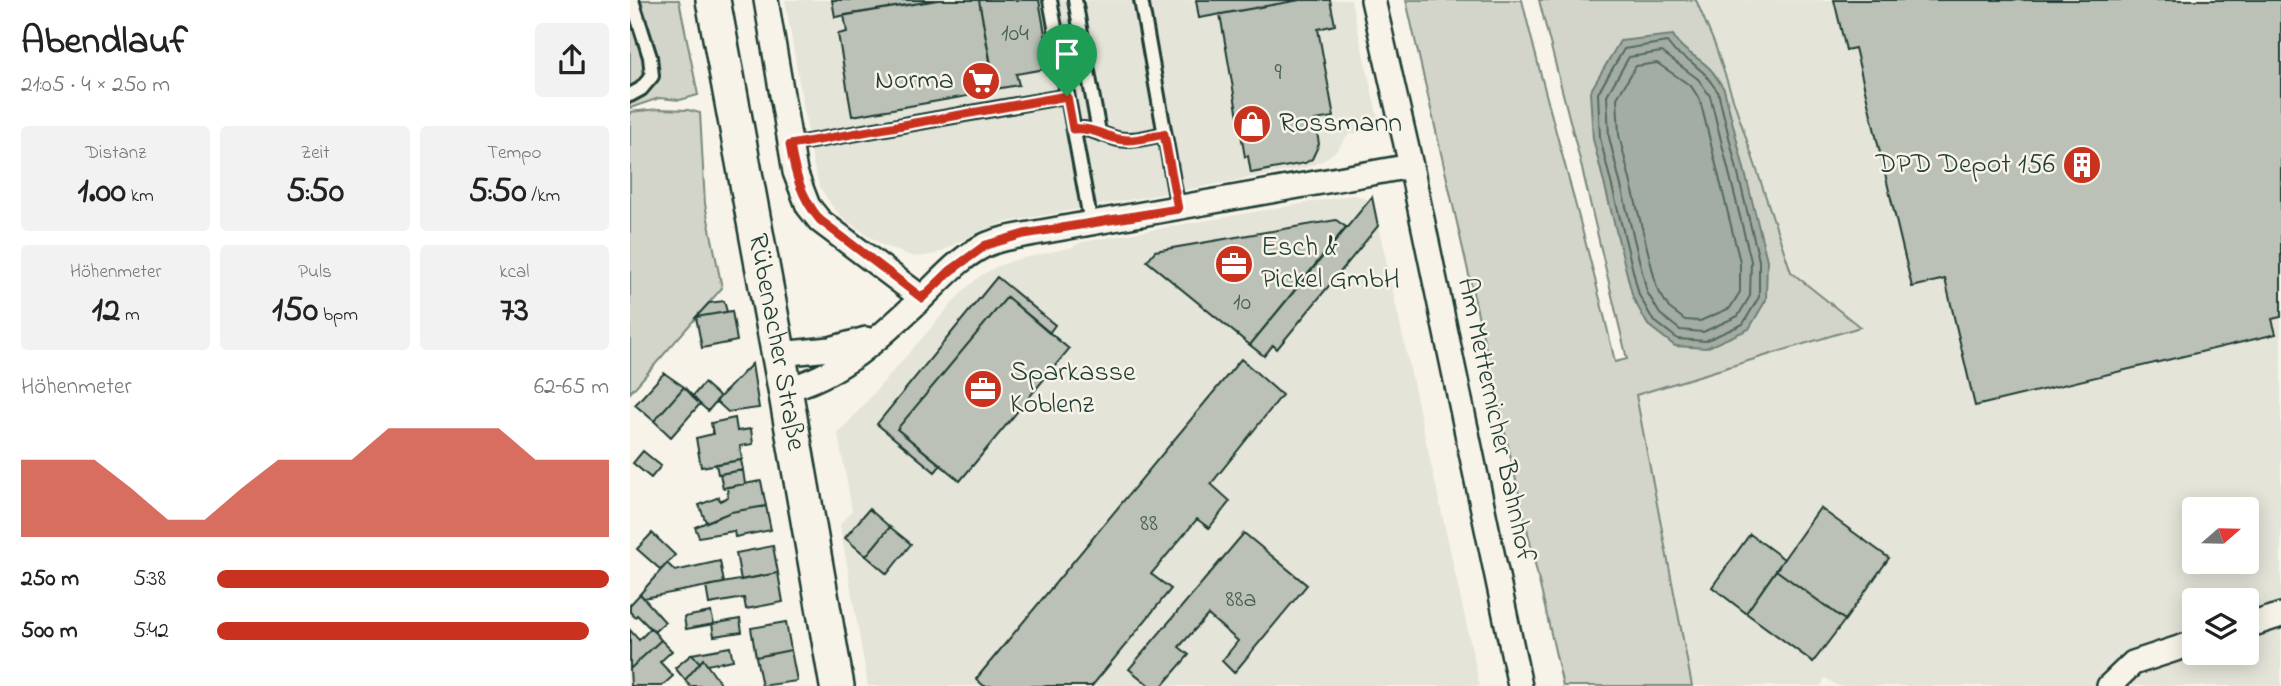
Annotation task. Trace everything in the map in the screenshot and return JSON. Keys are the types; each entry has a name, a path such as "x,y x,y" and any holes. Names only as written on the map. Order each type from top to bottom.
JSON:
{"main road":[{"name":"Rübenacher Straße","path":"713,0 837,686"}],"street":[{"path":"766,0 790,145 799,188 808,206 820,220 922,298"},
{"name":"Am Metternicher Bahnhof","path":"1373,0 1411,166 1520,686"},
{"path":"785,389 820,377 861,350 950,271 986,245 1005,238 1411,166"},
{"path":"779,354 830,349 879,335"},
{"path":"2259,622 2281,615"},
{"path":"2109,686 2133,663 2182,647"}],"lane":[{"path":"630,95 641,89 653,76 650,57 632,0"},
{"path":"1050,0 1091,223"},
{"path":"1075,0 1098,132"},
{"path":"1142,0 1178,209"},
{"path":"790,145 1067,96"},
{"path":"1073,129 1084,128 1120,139 1133,140 1164,134"}],"shaded area":[{"path":"630,0 679,0 698,95 680,100 659,98 630,108"},
{"path":"785,0 1351,0 1380,127 1348,135 1337,150 1322,161 1305,168 1007,222 980,231 936,254 917,257 882,245 847,221 834,209 819,186"},
{"path":"1406,0 1522,0 1615,362 1627,359 1539,0 1696,0 1715,45 1791,272 1860,327 1636,395 1692,686 1563,686"},
{"path":"1696,0 2281,0 2281,686 1838,686 1825,678 1821,686 1692,686 1636,395 1859,327 1791,272 1715,45"},
{"path":"659,109 700,113 705,204 722,288 630,393 630,112"},
{"path":"1352,195 1369,201 1372,197 1480,686 868,686 840,525 852,510 838,434 964,290 996,267 1073,247 1082,242"}],"water":[{"path":"1673,35 1681,46 1711,70 1724,89 1767,260 1766,300 1749,329 1706,348 1675,346 1648,325 1633,298 1593,139 1590,92 1620,41"}],"building":[{"path":"832,0 938,0 835,17"},
{"path":"938,0 979,0 996,91 852,116 838,34 847,32 844,15"},
{"path":"979,0 1039,0 1051,68 1016,74 1019,85 995,89"},
{"path":"1196,0 1300,0 1199,18"},
{"path":"1300,0 1330,0 1335,25 1318,29 1334,117 1315,120 1319,144 1312,159 1305,163 1251,173 1248,156 1245,157 1220,14"},
{"name":"DPD Depot 156","path":"1834,0 2281,0 2281,317 2272,319 2276,334 1975,406 1945,279 1912,287 1855,48 1846,50"},
{"path":"1372,197 1378,226 1277,349 1273,345 1264,356 1250,345"},
{"path":"1336,220 1346,227 1250,345 1147,261 1155,251"},
{"path":"997,277 1055,325 1049,333 1007,297 897,429 941,465 935,472 877,424"},
{"name":"Sparkasse Koblenz","path":"1007,297 1069,349 960,481 897,429"},
{"path":"724,301 727,312 696,317 709,303"},
{"path":"732,311 737,341 702,348 696,317"},
{"path":"1241,359 1282,395 1211,484 1230,501 1209,528 1197,519 1151,574 1171,589 1092,686 984,686 976,679"},
{"path":"752,364 759,408 728,412 716,401"},
{"path":"664,373 684,387 654,421 635,405"},
{"path":"704,383 720,397 708,411 692,397"},
{"path":"684,387 700,404 671,437 654,421"},
{"path":"735,418 737,431 751,429 753,444 740,446 742,460 701,467 696,438 713,434 711,423"},
{"path":"643,451 661,466 651,478 633,463"},
{"path":"741,460 743,470 718,474 716,464"},
{"path":"743,470 745,484 723,488 720,474"},
{"path":"761,481 766,506 731,512 706,522 699,505 719,497 720,501 728,497 727,487"},
{"path":"766,506 771,530 735,537 734,531 699,537 695,527 731,512"},
{"path":"1820,508 1889,558 1845,620 1776,570"},
{"path":"869,509 890,527 866,556 845,538"},
{"path":"890,527 911,544 887,574 866,556"},
{"path":"652,533 675,555 661,570 637,549"},
{"path":"1244,533 1307,585 1234,673 1222,661 1238,641 1208,615 1179,647 1189,655 1162,686 1150,686 1129,669"},
{"path":"1750,534 1784,559 1746,613 1712,587"},
{"path":"773,546 778,573 741,580 736,553"},
{"path":"720,561 724,583 644,598 640,594 667,563 675,571"},
{"path":"1776,570 1845,620 1813,662 1746,613"},
{"path":"778,573 783,602 746,609 744,598 709,604 706,586"},
{"path":"640,594 665,622 654,632 637,615 635,617 630,612 630,605"},
{"path":"711,612 714,624 686,629 684,617"},
{"path":"740,619 742,632 714,636 712,624"},
{"path":"786,622 791,650 756,657 751,628"},
{"path":"651,628 661,640 630,669 630,630 639,640"},
{"path":"661,640 672,651 660,662 673,676 662,686 631,686 630,669"},
{"path":"730,647 733,660 707,665 703,659 700,663 692,654"},
{"path":"791,650 797,681 762,686 756,657"},
{"path":"692,654 700,663 685,680 675,668"},
{"path":"703,659 722,686 690,686 685,680"}],"place":[{"name":"Norma","path":"981,81"},
{"name":"Rossmann","path":"1252,124"},
{"name":"DPD Depot 156","path":"2082,165"},
{"name":"Esch & Pickel GmbH","path":"1234,264"},
{"name":"Sparkasse Koblenz","path":"983,389"}],"route":[{"path":"1067,96 1073,129 1084,128 1120,139 1133,140 1164,134 1178,209 1005,238 972,253 922,298 820,220 808,206 794,172 790,145 1067,96"}]}
